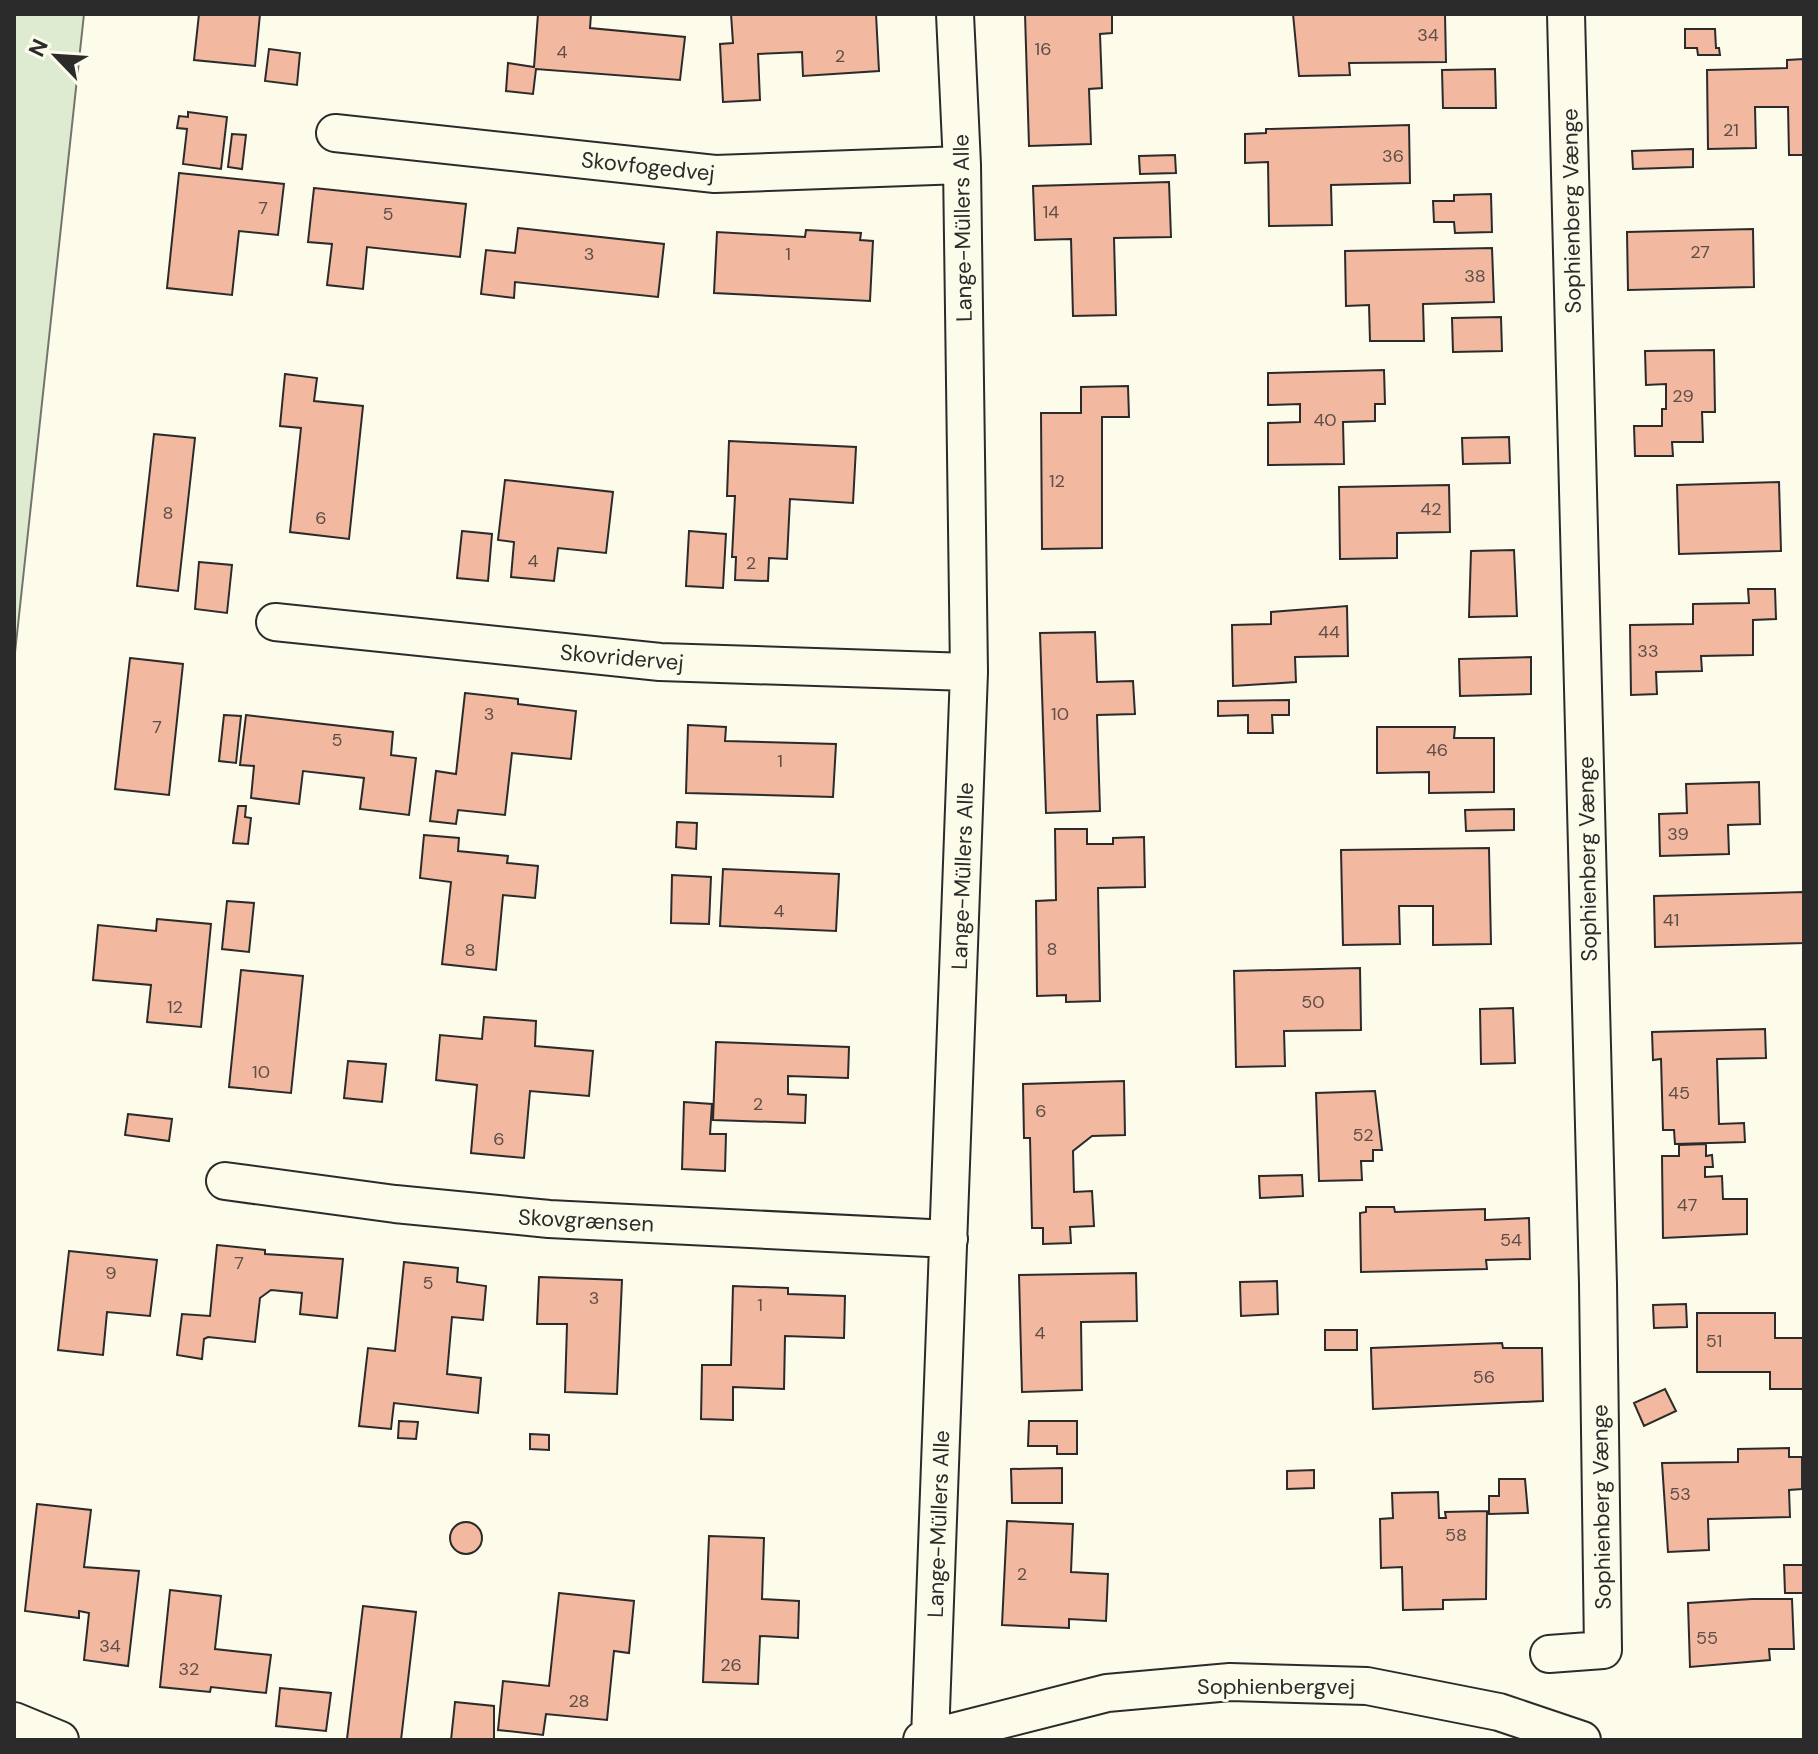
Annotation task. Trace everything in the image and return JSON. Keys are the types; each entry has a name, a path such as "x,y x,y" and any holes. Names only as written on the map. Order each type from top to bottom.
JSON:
{"street":[{"name":"Lange-Müllers Alle","path":"926,1739 949,1239 969,672 962,165 955,14"},
{"name":"Sophienberg Vænge","path":"1549,1654 1603,1650 1598,1296 1566,14"},
{"name":"Skovfogedvej","path":"335,133 715,174 962,165"},
{"name":"Skovridervej","path":"275,622 660,662 969,672"},
{"name":"Skovgrænsen","path":"225,1181 395,1204 549,1219 949,1239"},
{"name":"Sophienbergvej","path":"926,1739 1107,1693 1230,1682 1367,1686 1499,1712 1582,1740"},
{"path":"14,1721 60,1740"}],"green space":[{"path":"14,14 84,14 14,662"}],"building":[{"path":"199,14 260,14 255,66 194,60"},
{"path":"538,14 591,14 590,28 685,37 680,80 536,69 533,94 506,91 508,63 534,67"},
{"path":"731,14 876,14 879,71 803,76 802,52 758,54 760,100 723,102 720,44 733,43"},
{"path":"1025,14 1112,14 1112,33 1100,34 1102,88 1089,89 1091,144 1029,146"},
{"path":"1293,14 1445,14 1446,62 1349,63 1350,75 1299,76"},
{"path":"1685,29 1715,29 1716,48 1719,48 1720,55 1698,55 1697,48 1685,48"},
{"path":"269,49 300,53 297,85 265,81"},
{"path":"1804,59 1804,155 1789,155 1788,107 1755,107 1756,148 1708,149 1707,70 1787,68 1787,60"},
{"path":"1495,69 1496,108 1443,108 1442,70"},
{"path":"188,112 227,117 221,169 183,164 187,129 177,128 179,116 188,117"},
{"path":"1409,125 1410,183 1331,185 1332,225 1269,226 1268,162 1245,163 1245,134 1266,133 1266,129"},
{"path":"232,134 246,135 242,169 228,167"},
{"path":"1693,149 1693,167 1633,169 1632,151"},
{"path":"1175,155 1176,173 1140,174 1139,156"},
{"path":"179,173 284,184 278,235 239,231 232,295 167,288"},
{"path":"1169,182 1171,237 1114,238 1116,315 1073,316 1071,239 1035,240 1033,186"},
{"path":"314,188 466,204 460,257 367,247 363,289 327,285 332,244 308,242"},
{"path":"1491,194 1492,232 1455,233 1454,222 1434,222 1433,201 1454,201 1454,195"},
{"path":"518,228 664,244 658,297 515,282 514,298 481,294 486,250 515,253"},
{"path":"1753,229 1754,287 1628,290 1627,232"},
{"path":"806,230 861,233 860,240 873,241 870,301 714,293 717,232 805,237"},
{"path":"1492,248 1494,302 1423,304 1424,341 1370,341 1369,305 1346,306 1345,251"},
{"path":"1501,317 1502,351 1453,352 1452,318"},
{"path":"1714,350 1715,412 1702,412 1703,442 1672,442 1673,456 1635,456 1634,426 1662,426 1662,409 1666,409 1666,384 1646,385 1645,351"},
{"path":"1384,370 1385,404 1375,404 1375,421 1343,422 1344,464 1268,465 1268,423 1300,422 1300,404 1268,405 1268,373"},
{"path":"285,374 317,378 314,401 363,406 349,539 290,532 301,428 280,426"},
{"path":"1128,386 1129,417 1102,417 1102,548 1042,549 1041,413 1081,413 1081,387"},
{"path":"154,434 195,438 178,591 137,586"},
{"path":"1509,437 1510,463 1463,464 1462,438"},
{"path":"729,441 856,447 853,503 790,499 787,559 769,558 768,581 735,580 736,557 732,557 735,496 727,496"},
{"path":"505,480 613,492 606,553 558,548 554,581 511,577 514,542 498,540"},
{"path":"1779,482 1781,551 1679,554 1677,485"},
{"path":"1449,485 1450,532 1397,533 1397,558 1340,559 1339,487"},
{"path":"462,531 492,534 488,581 457,578"},
{"path":"689,531 726,534 723,588 686,586"},
{"path":"1514,550 1517,616 1469,617 1471,551"},
{"path":"199,562 232,565 227,613 195,609"},
{"path":"1748,589 1775,589 1776,619 1753,620 1753,655 1701,656 1702,671 1656,672 1657,694 1631,695 1630,625 1693,624 1693,604 1749,603"},
{"path":"1347,606 1348,656 1295,657 1296,682 1233,686 1232,625 1271,624 1271,612"},
{"path":"1095,632 1097,682 1133,681 1135,714 1097,715 1100,811 1046,813 1040,633"},
{"path":"1531,657 1531,694 1460,696 1459,659"},
{"path":"130,658 183,664 169,795 115,789"},
{"path":"465,693 518,699 518,704 576,711 571,759 512,753 505,815 458,810 456,824 430,821 436,771 456,774"},
{"path":"1289,700 1289,715 1272,715 1273,733 1248,733 1248,715 1218,716 1218,701"},
{"path":"224,715 241,716 236,763 219,761"},
{"path":"246,715 393,732 391,755 416,758 409,815 360,809 364,778 303,771 299,804 251,798 254,766 240,765"},
{"path":"688,725 726,727 725,741 836,744 833,797 686,793"},
{"path":"1377,727 1455,727 1454,738 1494,738 1494,792 1429,793 1429,772 1377,773"},
{"path":"1759,782 1760,824 1728,825 1729,854 1660,856 1659,814 1687,813 1686,784"},
{"path":"238,806 246,806 245,817 251,818 248,844 233,843"},
{"path":"1514,809 1514,830 1466,831 1465,810"},
{"path":"677,822 697,823 696,849 676,847"},
{"path":"1055,829 1087,829 1087,844 1113,844 1113,838 1144,837 1145,887 1098,888 1100,1001 1066,1002 1066,995 1037,996 1036,901 1056,900"},
{"path":"424,835 459,838 458,851 508,856 507,863 538,866 535,898 503,895 496,970 442,964 451,882 420,878"},
{"path":"1489,848 1491,944 1433,945 1433,906 1399,906 1400,944 1343,945 1341,850"},
{"path":"723,869 839,874 836,931 720,926"},
{"path":"672,875 711,877 709,924 671,923"},
{"path":"1804,892 1804,943 1655,947 1654,896"},
{"path":"227,901 254,903 249,952 222,949"},
{"path":"157,919 211,924 201,1027 147,1022 151,985 93,980 98,925 156,931"},
{"path":"1360,968 1361,1030 1284,1031 1285,1066 1236,1067 1234,971"},
{"path":"241,970 303,976 291,1093 229,1087"},
{"path":"1513,1008 1515,1063 1481,1064 1480,1009"},
{"path":"484,1017 536,1021 535,1046 593,1051 589,1096 530,1091 524,1158 471,1153 477,1085 436,1080 440,1035 482,1039"},
{"path":"1765,1029 1766,1058 1717,1059 1719,1124 1744,1123 1745,1142 1675,1144 1674,1130 1663,1130 1661,1059 1653,1060 1652,1032"},
{"path":"716,1042 849,1047 848,1078 788,1076 788,1094 806,1095 805,1123 713,1120"},
{"path":"348,1061 386,1064 382,1102 344,1098"},
{"path":"1124,1081 1125,1135 1092,1136 1073,1151 1074,1192 1092,1191 1094,1226 1070,1227 1071,1243 1043,1244 1043,1228 1032,1228 1030,1138 1024,1138 1023,1084"},
{"path":"1375,1091 1382,1150 1373,1150 1373,1161 1361,1161 1362,1180 1319,1181 1316,1093"},
{"path":"684,1102 712,1104 710,1134 726,1134 725,1171 682,1169"},
{"path":"128,1114 172,1119 169,1141 125,1135"},
{"path":"1706,1144 1706,1156 1712,1155 1713,1167 1705,1167 1705,1177 1722,1176 1723,1199 1747,1199 1747,1234 1663,1238 1662,1156 1679,1156 1679,1145"},
{"path":"1302,1175 1303,1196 1260,1198 1259,1176"},
{"path":"1366,1207 1394,1207 1395,1212 1485,1209 1485,1220 1529,1218 1530,1259 1486,1260 1487,1269 1361,1272 1360,1213 1366,1212"},
{"path":"217,1245 265,1250 265,1254 343,1259 337,1318 300,1314 302,1293 271,1290 260,1298 255,1342 208,1337 204,1339 202,1359 177,1355 182,1314 210,1316"},
{"path":"69,1251 157,1260 150,1316 107,1312 103,1355 58,1350"},
{"path":"404,1262 458,1268 457,1282 486,1286 483,1320 452,1317 447,1374 481,1378 478,1413 394,1403 391,1429 359,1426 368,1348 395,1351"},
{"path":"1136,1273 1137,1321 1081,1322 1082,1390 1022,1392 1019,1275"},
{"path":"539,1277 622,1280 617,1394 565,1392 567,1324 537,1324"},
{"path":"1277,1281 1278,1314 1241,1316 1240,1282"},
{"path":"733,1286 788,1288 788,1294 845,1296 844,1338 785,1336 784,1389 733,1387 733,1420 701,1419 702,1365 731,1365"},
{"path":"1686,1304 1687,1327 1654,1328 1653,1305"},
{"path":"1697,1313 1775,1313 1775,1338 1804,1338 1804,1389 1770,1389 1770,1372 1697,1372"},
{"path":"1325,1330 1357,1330 1357,1350 1325,1350"},
{"path":"1502,1343 1503,1348 1542,1348 1543,1401 1373,1409 1371,1348"},
{"path":"1665,1389 1676,1411 1644,1426 1634,1403"},
{"path":"399,1421 418,1422 416,1439 398,1438"},
{"path":"1029,1421 1077,1421 1077,1454 1057,1454 1057,1446 1028,1446"},
{"path":"530,1434 549,1435 549,1450 530,1449"},
{"path":"1789,1448 1789,1457 1802,1457 1802,1489 1789,1490 1790,1517 1708,1519 1709,1550 1668,1552 1662,1463 1738,1462 1738,1449"},
{"path":"1062,1468 1062,1503 1012,1503 1011,1469"},
{"path":"1314,1470 1314,1488 1287,1489 1287,1471"},
{"path":"1499,1479 1525,1479 1528,1513 1489,1514 1489,1496 1499,1496"},
{"path":"1438,1492 1439,1518 1446,1518 1445,1512 1487,1511 1486,1599 1443,1600 1443,1609 1403,1610 1402,1567 1381,1568 1380,1519 1393,1518 1392,1493"},
{"path":"37,1504 91,1510 84,1567 139,1571 128,1666 84,1660 89,1613 79,1611 79,1618 25,1611"},
{"path":"1007,1521 1073,1524 1071,1572 1108,1574 1106,1621 1069,1619 1069,1628 1002,1625"},
{"path":"466,1522 478,1526 482,1538 478,1550 466,1554 454,1550 450,1538 454,1526"},
{"path":"709,1536 764,1538 762,1599 799,1601 798,1638 760,1636 758,1684 703,1682"},
{"path":"1784,1565 1804,1565 1804,1593 1785,1593"},
{"path":"170,1590 221,1596 215,1649 271,1655 266,1693 211,1687 210,1692 160,1687"},
{"path":"559,1593 634,1601 629,1653 614,1651 607,1720 546,1714 543,1735 498,1730 503,1681 549,1686"},
{"path":"1792,1599 1794,1649 1769,1649 1770,1660 1690,1667 1688,1603"},
{"path":"363,1606 416,1612 401,1740 347,1739"},
{"path":"280,1688 331,1693 326,1731 276,1726"},
{"path":"455,1702 494,1706 494,1740 451,1740"}]}
